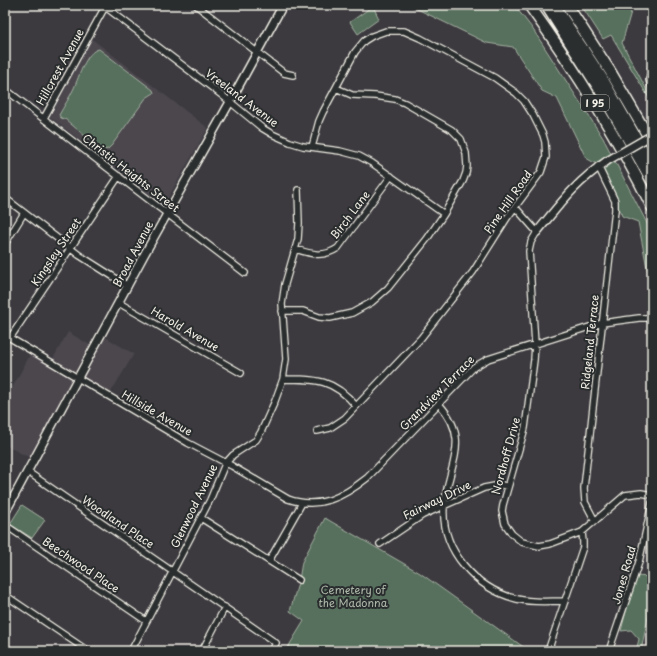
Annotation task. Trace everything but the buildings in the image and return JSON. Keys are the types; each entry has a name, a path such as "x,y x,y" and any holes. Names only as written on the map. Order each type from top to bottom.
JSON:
{"highway":[{"name":"I 95","path":"529,5 601,114 632,168 652,207"},
{"name":"I 95","path":"546,5 600,90 652,181"},
{"name":"I 95","path":"554,5 605,83 652,166"},
{"name":"I 95","path":"567,5 610,71 652,143"}],"street":[{"path":"196,5 284,73 294,75"},
{"name":"Broad Avenue","path":"5,514 8,501 28,472 282,5"},
{"name":"Vreeland Avenue","path":"104,6 262,128 290,142 359,156 372,163 444,214"},
{"name":"Hillcrest Avenue","path":"44,118 104,6"},
{"name":"Pine Hill Road","path":"312,147 319,121 355,52 364,41 379,33 395,30 404,31 416,36 500,81 524,101 543,135 546,157 541,172 515,207 474,272 421,338 337,424 330,428 317,431"},
{"path":"652,64 649,80 652,88"},
{"path":"282,311 303,311 319,317 330,318 363,308 372,302 388,288 427,239 444,214 463,181 467,166 464,146 452,130 395,99 380,96 352,95 336,88"},
{"name":"Christie Heights Street","path":"5,89 245,273"},
{"path":"515,207 537,232 572,189 584,177 598,166 652,135"},
{"name":"Ridgeland Terrace","path":"595,521 585,502 584,488 615,201 598,166"},
{"name":"Kingsley Street","path":"7,337 119,176"},
{"name":"Birch Lane","path":"295,249 316,255 328,254 338,248 391,176"},
{"name":"Glenwood Avenue","path":"131,651 200,518 226,464 233,455 256,440 261,432 283,379 286,348 282,311 285,284 295,249 299,228 298,190"},
{"path":"5,198 70,248 101,270 128,286"},
{"path":"5,244 24,213"},
{"name":"Nordhoff Drive","path":"537,232 532,239 530,251 534,360 525,428 503,504 503,517 508,529 516,538 527,544 539,546 550,544 582,532 625,495 641,493 652,494"},
{"name":"Harold Avenue","path":"119,303 242,373"},
{"name":"Grandview Terrace","path":"302,503 318,503 326,501 356,487 367,478 474,367 488,359 602,322 652,318"},
{"name":"Hillside Avenue","path":"7,337 288,499 302,503"},
{"path":"283,379 322,381 343,392 356,406"},
{"path":"439,404 452,422 456,437 455,458 444,506 447,532 455,552 466,568 482,583 499,593 518,599 538,602 565,601"},
{"name":"Woodland Place","path":"28,472 276,643 272,651"},
{"name":"Fairway Drive","path":"380,544 416,519 444,506 484,488 500,485 508,486"},
{"path":"269,561 302,503"},
{"name":"Jones Road","path":"609,651 639,562 652,503"},
{"path":"200,518 299,580"},
{"name":"Beechwood Place","path":"5,525 146,622"},
{"path":"548,651 583,547 584,542 582,532"},
{"path":"5,595 88,651"},
{"path":"202,651 225,607"}],"shaded area":[{"path":"92,39 208,128 164,205 50,117"},
{"path":"68,332 95,348 102,335 134,354 108,397 78,379 34,460 5,445 5,427 8,422 5,420 5,401 32,351 51,362"}],"green space":[{"path":"409,5 514,5 532,28 603,138 652,233 652,314 650,283 638,222 622,216 603,168 586,158 557,98 542,91 513,47 487,43"},
{"path":"581,5 633,5 622,43 652,100 652,103 611,35 603,39"},
{"path":"373,6 379,19 358,34 350,22"},
{"path":"99,49 153,90 154,93 146,98 112,145 108,149 104,150 59,115 90,54"},
{"path":"22,505 45,520 32,538 10,524"},
{"name":"Cemetery of the Madonna","path":"325,518 420,573 529,651 290,651 287,649 304,621 290,611 299,580 302,562"},
{"path":"635,576 652,577 652,598 641,651 636,651 639,639 631,630 621,631"}]}
